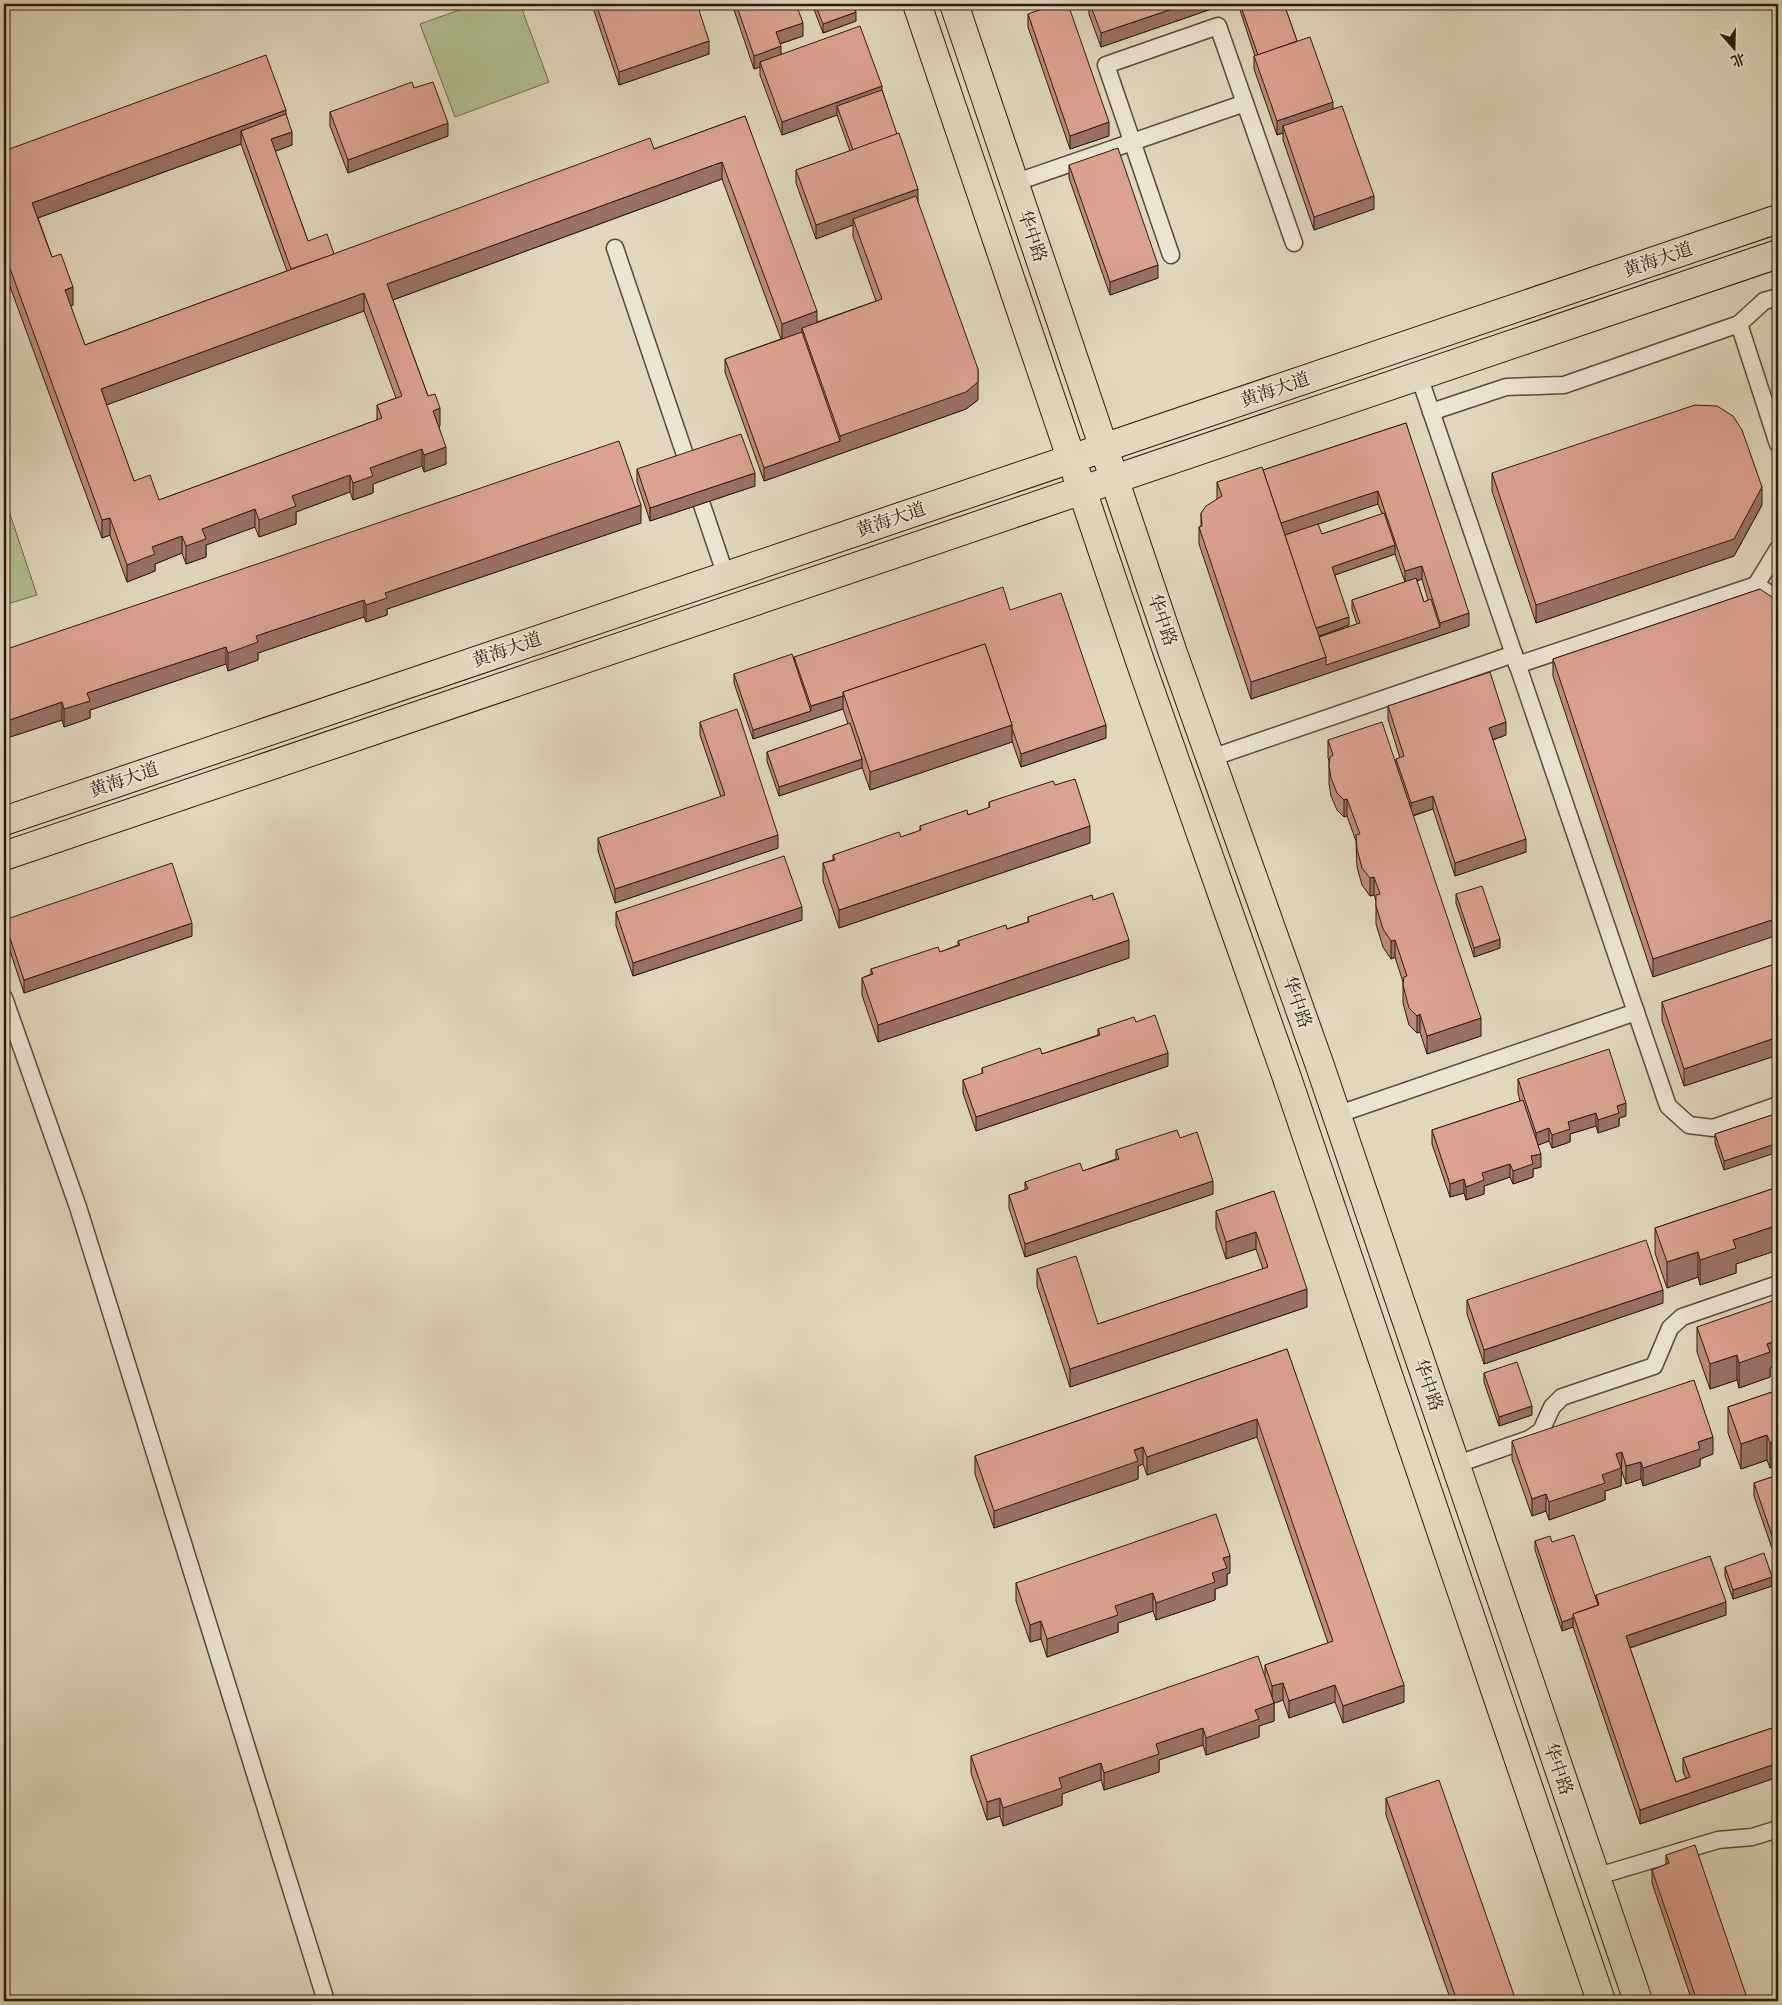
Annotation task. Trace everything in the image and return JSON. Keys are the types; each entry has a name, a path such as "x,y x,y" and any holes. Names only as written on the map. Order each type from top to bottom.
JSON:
{"main road":[{"name":"华中路","path":"917,4 1141,664 1286,1075 1601,2001"},
{"name":"华中路","path":"954,4 1104,448 1336,1115 1638,2001"},
{"name":"黄海大道","path":"4,821 1778,219"},
{"name":"黄海大道","path":"4,856 1778,254"}],"lane":[{"path":"1171,255 1106,65 1218,26 1294,242"},
{"path":"1014,183 1245,103"},
{"path":"615,248 726,576"},
{"path":"1431,412 1506,387 1564,385 1739,324 1764,301 1778,297"},
{"path":"1739,324 1778,444"},
{"path":"1419,376 1668,1106 1689,1125 1713,1128 1778,1105"},
{"path":"1211,758 1756,585 1778,549"},
{"path":"1756,585 1778,599"},
{"path":"4,998 78,1207 326,2001"},
{"path":"1336,1115 1636,1012"},
{"path":"1455,1465 1529,1439 1541,1431 1552,1407 1562,1397 1654,1366 1670,1328 1682,1317 1778,1284"},
{"path":"1596,1877 1718,1840 1752,1838 1778,1829"}],"green space":[{"path":"476,4 520,4 549,82 455,117 420,24"},
{"path":"4,496 37,595 4,605"}],"building":[{"path":"596,4 697,4 709,41 619,72"},
{"path":"736,4 796,4 803,23 776,32 781,46 754,56"},
{"path":"815,4 853,4 856,12 823,24"},
{"path":"1056,4 1068,4 1109,122 1070,136 1028,14"},
{"path":"1090,4 1187,4 1101,33"},
{"path":"1240,4 1284,4 1297,41 1258,55"},
{"path":"860,26 882,86 782,122 760,62"},
{"path":"1310,37 1333,102 1277,121 1254,56"},
{"path":"266,55 286,110 32,203 52,257 61,254 73,287 65,290 85,345 650,138 654,149 745,116 817,311 782,324 722,162 387,284 428,396 435,394 440,408 433,411 446,447 424,455 422,449 370,468 373,476 353,483 350,475 292,496 296,506 259,520 255,509 202,529 206,539 186,546 182,536 152,547 155,554 127,565 110,518 102,520 4,252 4,151","holes":["364,293 402,396 377,405 382,418 159,500 150,475 134,481 101,389"]},
{"path":"412,82 414,88 433,82 448,123 348,160 330,112"},
{"path":"882,90 897,134 853,150 837,106"},
{"path":"1342,106 1374,196 1314,217 1283,126"},
{"path":"286,114 292,132 271,139 308,241 327,234 334,254 291,269 241,131"},
{"path":"899,133 918,189 816,225 796,170"},
{"path":"1118,148 1158,265 1110,282 1069,165"},
{"path":"916,196 978,369 978,382 966,392 840,436 802,328 882,299 853,219"},
{"path":"802,332 840,441 764,468 725,359"},
{"path":"1695,405 1717,406 1733,416 1742,430 1762,487 1734,539 1536,605 1492,473"},
{"path":"1406,423 1469,613 1440,623 1422,566 1405,571 1378,491 1281,523 1263,470"},
{"path":"741,434 755,473 650,508 637,469"},
{"path":"619,441 641,505 385,593 387,598 366,605 364,600 256,636 258,642 228,653 226,647 87,693 90,701 64,709 62,702 4,722 4,650"},
{"path":"1262,467 1326,657 1251,682 1199,527 1202,526 1201,513 1206,506 1222,496 1217,482"},
{"path":"1384,513 1395,545 1332,567 1349,617 1316,628 1285,535 1318,524 1322,534"},
{"path":"1416,578 1424,602 1431,599 1440,627 1326,665 1326,657 1319,637 1360,623 1352,600"},
{"path":"1003,587 1010,610 1061,593 1106,725 1021,754 985,644 843,692 843,696 811,706 794,657"},
{"path":"1760,589 1778,601 1778,918 1653,959 1553,659"},
{"path":"985,644 1012,725 870,772 843,692"},
{"path":"792,654 811,711 753,730 734,674"},
{"path":"1490,672 1506,722 1489,728 1526,839 1455,863 1433,796 1411,803 1396,759 1404,756 1388,706"},
{"path":"737,709 778,835 615,889 598,838 725,795 700,722"},
{"path":"1382,722 1481,1018 1427,1036 1420,1014 1417,1016 1409,1008 1403,985 1404,977 1407,976 1395,940 1391,941 1383,929 1376,906 1376,895 1380,894 1374,877 1370,878 1362,868 1357,849 1356,835 1360,834 1347,799 1344,800 1337,793 1329,766 1330,757 1333,755 1328,740"},
{"path":"850,723 862,759 779,787 767,752"},
{"path":"1075,779 1090,826 839,910 823,863 835,860 833,855 899,832 901,837 921,830 920,826 967,810 968,815 990,807 989,802 1053,781 1055,785"},
{"path":"784,856 802,907 633,963 616,912"},
{"path":"172,863 192,923 24,980 4,920"},
{"path":"1482,886 1500,939 1474,948 1456,894"},
{"path":"1113,893 1129,940 878,1025 862,978 873,974 871,969 938,947 940,952 960,945 958,941 1006,925 1007,929 1029,922 1028,917 1092,895 1093,900"},
{"path":"1778,963 1778,1037 1684,1069 1662,1002"},
{"path":"1155,1015 1168,1053 976,1117 963,1080 983,1073 982,1068 1040,1048 1042,1054 1100,1035 1098,1029 1134,1017 1136,1022"},
{"path":"1609,1049 1626,1103 1617,1106 1619,1113 1598,1120 1596,1113 1568,1122 1570,1129 1552,1135 1549,1128 1536,1133 1518,1079"},
{"path":"1523,1100 1541,1154 1531,1156 1533,1164 1513,1171 1510,1164 1482,1173 1484,1180 1466,1187 1464,1179 1450,1184 1432,1130"},
{"path":"1778,1113 1778,1143 1724,1161 1715,1134"},
{"path":"1177,1130 1180,1138 1197,1132 1213,1181 1025,1244 1009,1195 1028,1189 1025,1182 1080,1163 1083,1171 1119,1159 1116,1150"},
{"path":"1778,1187 1778,1225 1733,1240 1736,1248 1700,1260 1698,1252 1667,1262 1655,1228"},
{"path":"1274,1191 1307,1289 1070,1369 1037,1269 1076,1256 1098,1324 1268,1267 1256,1232 1226,1242 1216,1211"},
{"path":"1646,1240 1663,1290 1484,1350 1467,1300"},
{"path":"1778,1299 1778,1340 1767,1344 1770,1352 1739,1363 1737,1355 1710,1364 1697,1327"},
{"path":"1287,1349 1404,1685 1343,1706 1335,1685 1289,1701 1283,1683 1272,1686 1265,1665 1333,1641 1257,1419 1147,1457 1143,1447 1134,1450 1138,1461 994,1511 975,1456"},
{"path":"1517,1362 1532,1406 1499,1417 1484,1373"},
{"path":"1694,1380 1713,1437 1698,1442 1700,1449 1643,1468 1641,1462 1626,1466 1622,1452 1616,1454 1621,1468 1602,1475 1605,1483 1549,1502 1546,1494 1532,1499 1512,1441"},
{"path":"1778,1390 1778,1440 1770,1443 1767,1435 1741,1444 1728,1407"},
{"path":"1778,1475 1778,1543 1775,1544 1754,1483"},
{"path":"1216,1514 1230,1556 1223,1558 1227,1568 1212,1573 1215,1582 1156,1603 1153,1593 1115,1606 1118,1615 1047,1639 1041,1621 1030,1625 1016,1583"},
{"path":"1574,1535 1598,1605 1573,1614 1573,1618 1562,1622 1535,1541 1550,1536 1552,1542"},
{"path":"1764,1553 1772,1577 1733,1590 1725,1567"},
{"path":"1710,1556 1726,1602 1626,1636 1676,1782 1690,1777 1683,1758 1778,1726 1778,1763 1640,1810 1573,1614 1599,1605 1596,1595"},
{"path":"1258,1656 1274,1703 1255,1710 1259,1719 1206,1738 1203,1728 1156,1744 1159,1754 1104,1773 1101,1763 1059,1778 1062,1788 1003,1808 1000,1798 987,1802 971,1756"},
{"path":"1439,1780 1516,2001 1457,2001 1386,1798"},
{"path":"1695,1845 1748,2001 1697,2001 1652,1870 1669,1863 1666,1855"}]}
